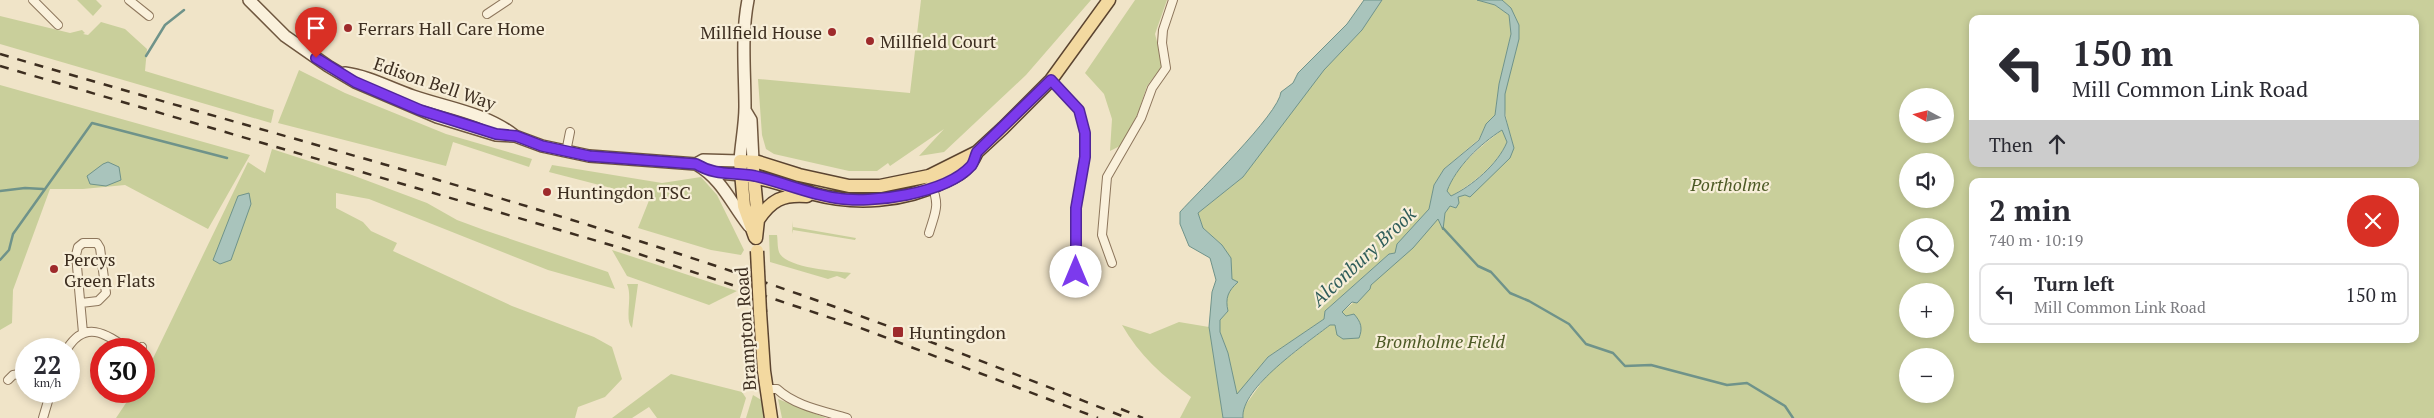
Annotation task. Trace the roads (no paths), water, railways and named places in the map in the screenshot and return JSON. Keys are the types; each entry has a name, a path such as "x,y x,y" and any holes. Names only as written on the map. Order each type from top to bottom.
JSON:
{"main road":[{"name":"Edison Bell Way","path":"249,0 285,36 355,82 452,121 496,134 516,136 566,152 589,156 696,164 723,186 738,211 754,223"},
{"name":"Brampton Road","path":"748,0 744,37 745,110 741,132 747,176 744,206 754,223 756,237 760,312 767,390 772,418"},
{"path":"708,172 747,176 815,194 858,200 897,197 971,165 977,152 1051,80 1108,0"},
{"name":"Edison Bell Way","path":"338,72 360,75 388,87 500,124 516,136"},
{"name":"Edison Bell Way","path":"696,164 703,160 746,161"},
{"path":"746,161 849,186 880,186 908,182 931,182"},
{"path":"754,223 775,200 815,194"}],"street":[{"path":"33,0 58,25"},
{"path":"129,0 149,16"},
{"path":"486,14 508,0"},
{"path":"1112,263 1102,235 1107,176 1141,118 1152,88 1166,68 1162,43 1163,30 1173,0"},
{"path":"1051,80 1079,110 1085,133 1085,157 1076,208 1076,272"},
{"path":"452,121 460,111"},
{"path":"566,152 570,132"},
{"path":"929,233 938,204 931,182"},
{"path":"81,303 98,301 106,293 100,248 92,242 83,243 78,247 76,255 83,332"},
{"path":"74,338 83,332 98,332 109,338"},
{"path":"7,368 10,378 15,376"},
{"path":"767,390 777,389 798,402 846,418"},
{"path":"43,418 47,403"}],"water":[{"path":"1364,0 1382,0 1362,30 1324,70 1243,177 1198,213 1203,228 1222,245 1231,258 1232,279 1238,282 1232,288 1227,298 1228,311 1220,320 1220,332 1228,353 1237,394 1268,357 1324,319 1325,311 1389,254 1395,253 1397,244 1429,209 1434,185 1444,169 1479,140 1486,124 1495,115 1499,84 1511,34 1509,15 1495,5 1477,0 1502,0 1511,8 1519,25 1519,39 1505,94 1505,116 1514,148 1510,158 1470,197 1465,195 1458,197 1459,203 1456,208 1450,206 1445,213 1443,230 1438,219 1413,248 1371,285 1370,289 1357,303 1352,302 1342,312 1346,316 1354,314 1358,320 1361,325 1359,338 1343,339 1337,335 1335,325 1330,325 1292,354 1263,380 1252,393 1245,406 1243,418 1223,418 1209,327 1212,292 1216,280 1210,258 1189,246 1180,224 1180,212 1253,134 1277,103 1281,92 1293,83 1298,73 1347,24","holes":["1502,130 1507,142 1503,150 1484,173 1451,196 1447,191 1451,182 1456,173 1477,149"]},
{"path":"108,162 119,167 121,180 106,186 90,184 87,176"},
{"path":"249,193 251,204 231,260 220,264 213,260 238,196"}],"waterway":[{"path":"146,56 165,25 184,10"},
{"path":"0,260 9,250 13,234 92,123 227,158"},
{"path":"0,191 25,188 43,189"},
{"path":"1443,228 1478,266 1491,272 1510,293 1529,301 1569,324 1586,344 1613,353 1625,366 1651,365 1727,385 1747,383 1785,406 1793,418"}],"railway":[{"path":"0,54 462,187 646,243 884,325 1127,418"},
{"path":"0,66 621,248 858,327 1098,418"},
{"path":"1121,409 1143,418"}],"place":[{"name":"Ferrars Hall Care Home","path":"348,28"},
{"name":"Millfield House","path":"832,32"},
{"name":"Millfield Court","path":"870,41"},
{"name":"Huntingdon TSC","path":"547,192"},
{"name":"Percys Green Flats","path":"54,269"},
{"name":"Huntingdon","path":"898,332"}],"park label":[{"name":"Portholme","path":"1730,184"},
{"name":"Bromholme Field","path":"1440,341"}],"water label":[{"name":"Alconbury Brook","path":"1363,256"}]}
